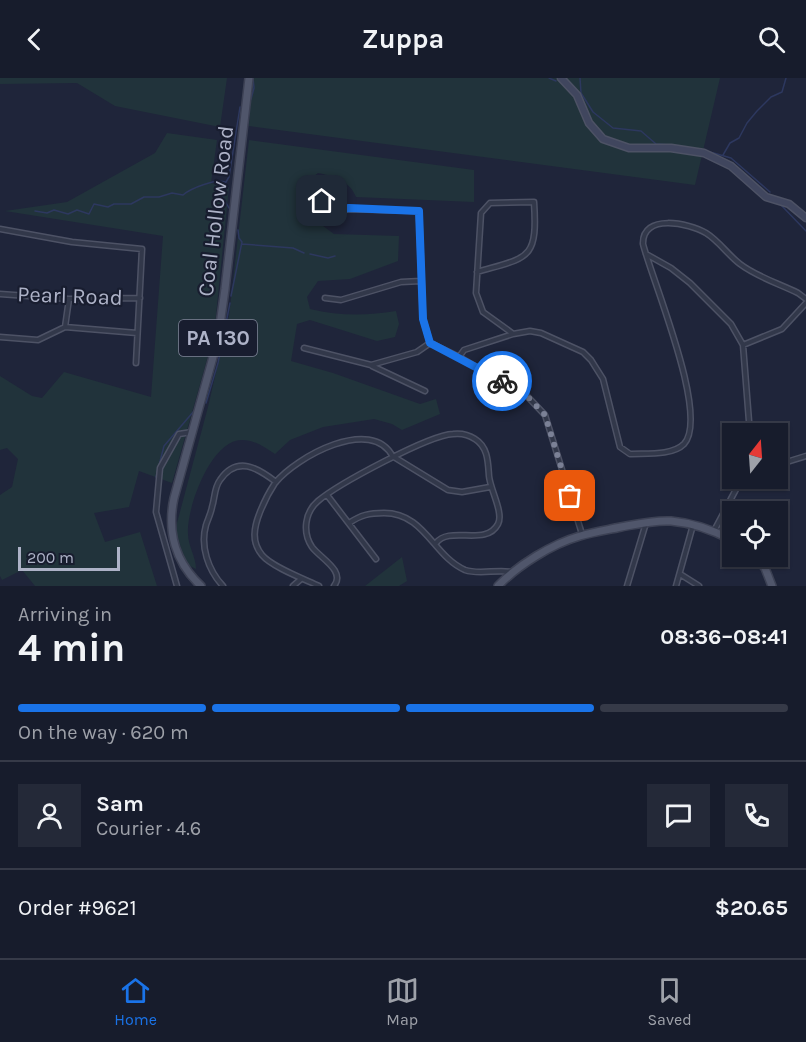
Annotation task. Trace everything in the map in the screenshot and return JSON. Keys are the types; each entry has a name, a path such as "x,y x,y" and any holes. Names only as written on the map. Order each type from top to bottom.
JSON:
{"main road":[{"name":"Coal Hollow Road","path":"201,586 184,566 171,528 174,498 213,358 221,320 249,78"},
{"path":"498,586 512,572 562,543 583,535 646,522 672,521 693,524 722,535"},
{"path":"764,567 772,586"}],"street":[{"path":"561,78 577,95 589,123 603,139 629,148 671,148 704,153 732,166 766,196 789,204 806,218"},
{"path":"322,201 327,208 337,210 349,208 419,211 423,319 430,343 526,395 545,415 583,535"},
{"path":"477,272 521,259 527,253 534,243 536,231 534,202 490,203 481,213 477,272 476,292 483,312 513,334"},
{"path":"459,357 464,350 513,334 530,330 541,333 582,352 591,360 603,379 620,447 624,451 630,454 671,451 684,444 691,428 686,382 645,254 642,238 648,228 659,223 697,229 714,239 741,264 798,293 806,301 782,329 743,345"},
{"path":"0,229 72,242 142,249 136,363"},
{"path":"645,254 671,268 690,283 731,324 743,345 749,423"},
{"path":"325,298 341,300 401,282 422,281"},
{"name":"Pearl Road","path":"0,294 69,299 140,298"},
{"path":"65,327 69,299"},
{"path":"0,337 38,340 65,327 137,333"},
{"path":"371,365 417,352 430,343"},
{"path":"304,348 371,365 425,391"},
{"path":"177,586 156,512 156,504 160,468 179,434 193,432"},
{"path":"334,586 338,579 336,572 312,547 306,529 310,509 327,495 393,457 441,436 465,434 481,443 487,454 490,487 500,513 498,524 490,532 475,536 446,536 440,538 436,543"},
{"path":"319,586 301,579 263,557 256,546 253,530 276,482 318,450 341,442 374,439 389,448 393,457 448,490 462,492 490,487"},
{"path":"788,462 806,456"},
{"path":"223,586 217,580 206,556 204,544 206,524 219,480 234,467 245,465 259,469 276,482"},
{"path":"714,531 736,489"},
{"path":"327,495 376,559"},
{"path":"350,523 367,513 398,514 408,518 454,563 466,570 512,572"},
{"path":"627,586 646,522"},
{"path":"676,586 693,524"},
{"path":"680,574 699,586"},
{"path":"293,586 301,579"}],"shaded area":[{"path":"0,78 227,78 220,127 115,106 77,83 0,84"},
{"path":"252,78 720,78 695,185 249,126"},
{"path":"167,133 217,140 211,183 229,187 214,335 172,483 139,471 129,507 94,513 105,542 140,532 157,586 35,586 22,570 2,580 0,576 0,495 12,487 18,459 7,448 0,450 0,376 32,396 42,398 64,372 151,397 163,236 5,211 67,202 155,153"},
{"path":"249,140 474,170 474,202 356,197 346,183 318,173 306,182 305,206 312,218 334,234 399,236 398,261 350,279 318,281 307,297 310,309 353,314 396,311 399,324 395,337 377,341 310,320 297,324 291,361 333,373 420,404 436,399 440,414 402,430 392,424 374,419 323,427 290,440 275,454 251,441 242,440 231,443 220,451 211,463 191,509 188,538 196,569 186,564 176,532 177,523 208,407 229,316"},
{"path":"402,557 407,581 399,586 365,586"}],"waterway":[{"path":"251,99 254,88 253,78"},
{"path":"549,78 556,81"},
{"path":"580,78 581,93 593,112 613,128 641,131 656,144 670,145"},
{"path":"723,155 730,143 739,138 757,111 771,97 782,92 786,78"},
{"path":"229,208 220,192 229,177 240,107"},
{"path":"678,146 697,149"},
{"path":"710,152 731,158 770,192"},
{"path":"35,211 47,213 54,210 68,214 77,210 89,214 94,204 108,207 114,204 131,204 144,197 159,197 172,193 183,195 203,185 225,182"},
{"path":"781,205 806,231"},
{"path":"231,296 242,242 238,230"},
{"path":"242,244 293,248 304,253"},
{"path":"310,254 328,258 335,256"},
{"path":"206,403 218,363 230,303"},
{"path":"156,477 164,446 194,411"}],"way so far":[{"path":"502,381 526,395 545,415 570,496"}],"route":[{"path":"322,201 327,208 337,210 349,208 419,211 423,319 430,343 502,381"}]}
